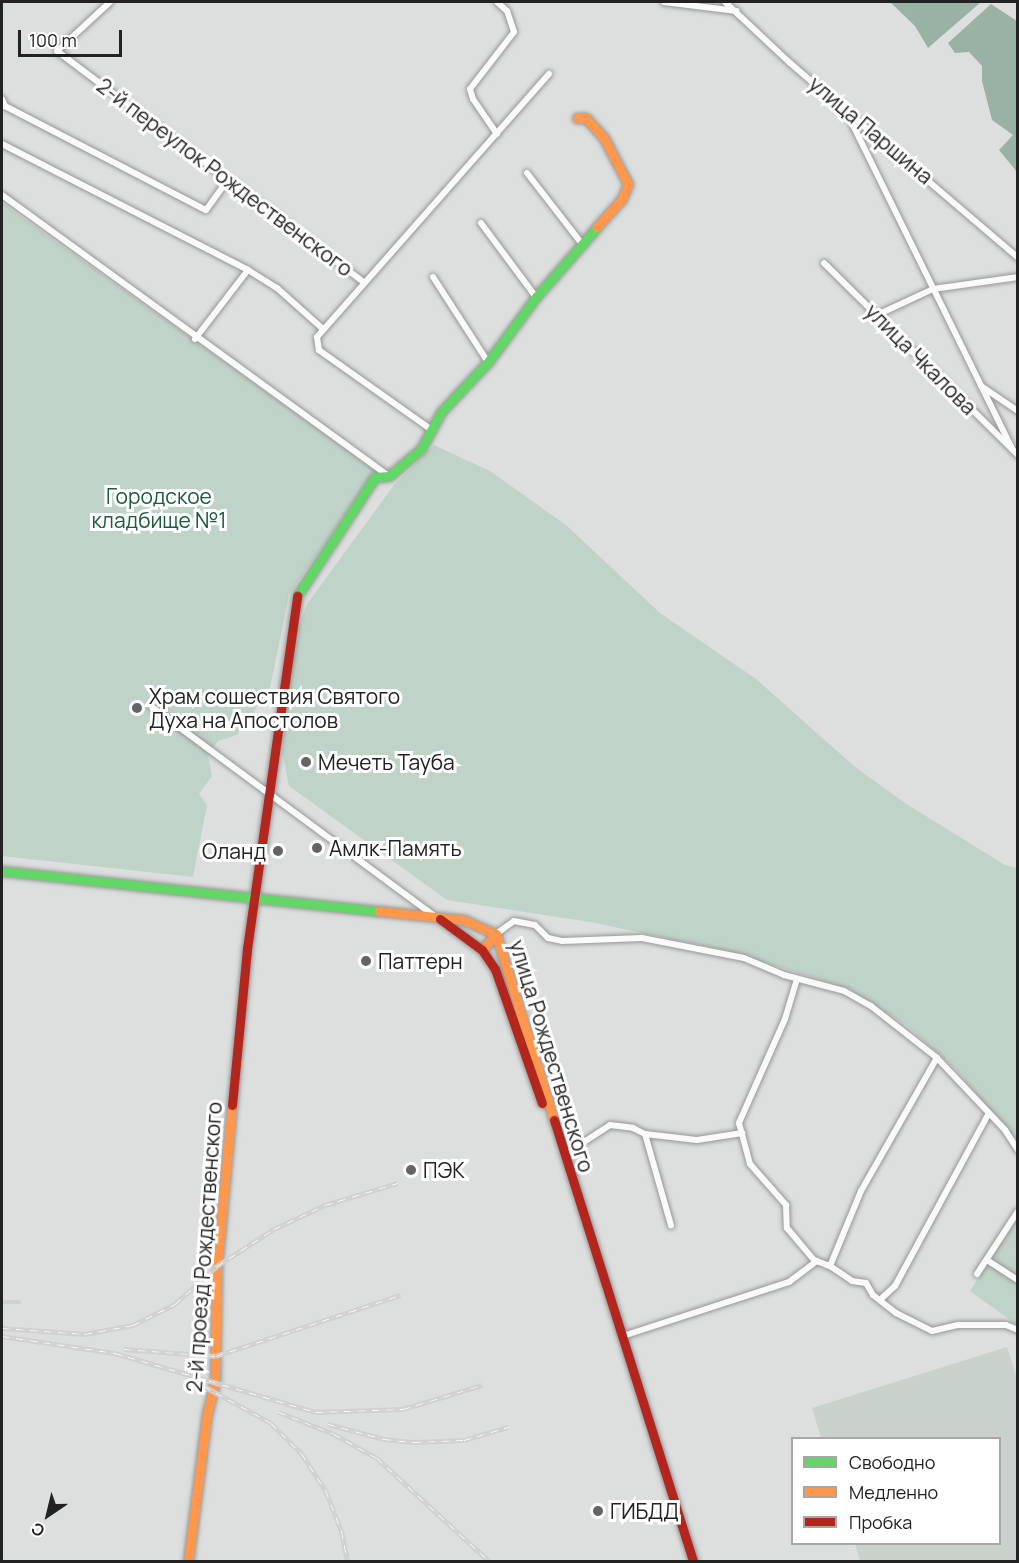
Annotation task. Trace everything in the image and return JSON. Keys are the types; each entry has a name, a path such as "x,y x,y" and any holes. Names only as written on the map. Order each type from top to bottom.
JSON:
{"street":[{"name":"2-й переулок Рождественского","path":"110,2 57,51 364,282"},
{"path":"497,2 507,11 514,32 470,89 473,99 497,135"},
{"path":"664,2 735,10 740,2"},
{"name":"улица Паршина","path":"725,2 790,63 842,104 1017,258"},
{"path":"429,428 319,350 317,337 549,74"},
{"path":"2,99 5,106 206,210 228,180"},
{"path":"842,104 1015,453"},
{"path":"2,195 195,339 389,476 421,449 429,428 488,362 536,297 622,199 628,184 595,125 586,118 577,118"},
{"path":"2,144 248,270 277,288 323,329"},
{"path":"527,173 582,244"},
{"path":"481,223 536,297"},
{"name":"улица Чкалова","path":"824,263 1015,453"},
{"path":"195,339 248,270"},
{"path":"877,315 933,289 1017,277"},
{"path":"433,278 488,362"},
{"path":"981,385 1017,411"},
{"name":"2-й проезд Рождественского","path":"188,1562 207,1414 215,1382 218,1266 254,898 294,601 375,477 389,476"},
{"path":"152,707 269,791 485,954 494,959 503,948"},
{"name":"улица Рождественского","path":"2,871 464,920 496,934 503,948 573,1186 623,1336 693,1562"},
{"path":"573,1186 485,954 496,934 514,921 535,925 548,938 561,941 642,938 744,958 797,979 844,991 862,1001 937,1059 988,1115 1005,1130 1017,1150"},
{"path":"797,979 785,1019 739,1123 750,1164 786,1205 787,1228 817,1261 831,1266 852,1281 866,1283 896,1313 932,1331 971,1325 1006,1325 1017,1330"},
{"path":"831,1266 861,1191 937,1059"},
{"path":"881,1299 895,1286 988,1115"},
{"path":"564,1155 610,1125 633,1128 645,1134 697,1140 742,1133"},
{"path":"645,1134 671,1225"},
{"path":"977,1274 1017,1211"},
{"path":"987,1260 1017,1280"},
{"path":"623,1336 789,1282 817,1261"}],"shaded area":[{"path":"890,2 981,2 928,48 915,26"},
{"path":"991,4 1017,21 1017,172 999,150 1013,135 992,120 982,81 982,66 969,52 955,53 948,43"},
{"path":"1007,1347 1018,1381 1017,1561 860,1561 855,1545 1001,1545 1001,1437 821,1437 812,1408"}],"green space":[{"name":"Городское кладбище №1","path":"2,203 375,470 289,595 270,688 237,735 218,741 208,755 212,776 199,794 207,805 193,877 2,856"},
{"path":"434,445 490,471 566,525 660,613 756,679 854,766 905,803 1005,865 1017,868 1017,1143 956,1069 906,1025 848,988 725,950 590,922 447,900 289,786 282,751 294,641 307,604 394,485"},
{"path":"1017,1217 1017,1325 970,1291"}],"railway":[{"path":"2,1328 85,1334 133,1325 175,1304 217,1266 274,1229 325,1205 398,1183"},
{"path":"124,1349 216,1356 400,1295"},
{"path":"2,1302 21,1302"},
{"path":"2,1336 115,1353 316,1412 403,1409 482,1385"},
{"path":"204,1386 271,1423 302,1454 326,1491 342,1532 348,1562"},
{"path":"279,1412 334,1434 377,1458 490,1562"},
{"path":"328,1424 384,1439 414,1442 464,1440 508,1427"}],"traffic: fast":[{"path":"297,596 375,477 389,476 421,449 441,412 488,362 536,297 597,227"},
{"path":"2,871 379,911"}],"traffic: slow":[{"path":"577,118 586,118 604,138 628,184 622,199 597,227"},
{"path":"379,911 464,920 496,934 554,1120"},
{"path":"482,950 496,934"},
{"path":"188,1562 207,1414 215,1382 217,1266 232,1105"}],"traffic: jam":[{"path":"232,1105 247,949 297,596"},
{"path":"440,919 482,950 495,969 542,1103"},
{"path":"554,1120 693,1562"}],"place":[{"name":"Храм сошествия Святого Духа на Апостолов","path":"137,708"},
{"name":"Мечеть Тауба","path":"306,762"},
{"name":"Амлк-Память","path":"317,848"},
{"name":"Оланд","path":"278,851"},
{"name":"Паттерн","path":"366,961"},
{"name":"ПЭК","path":"411,1170"},
{"name":"ГИБДД","path":"598,1511"}]}
